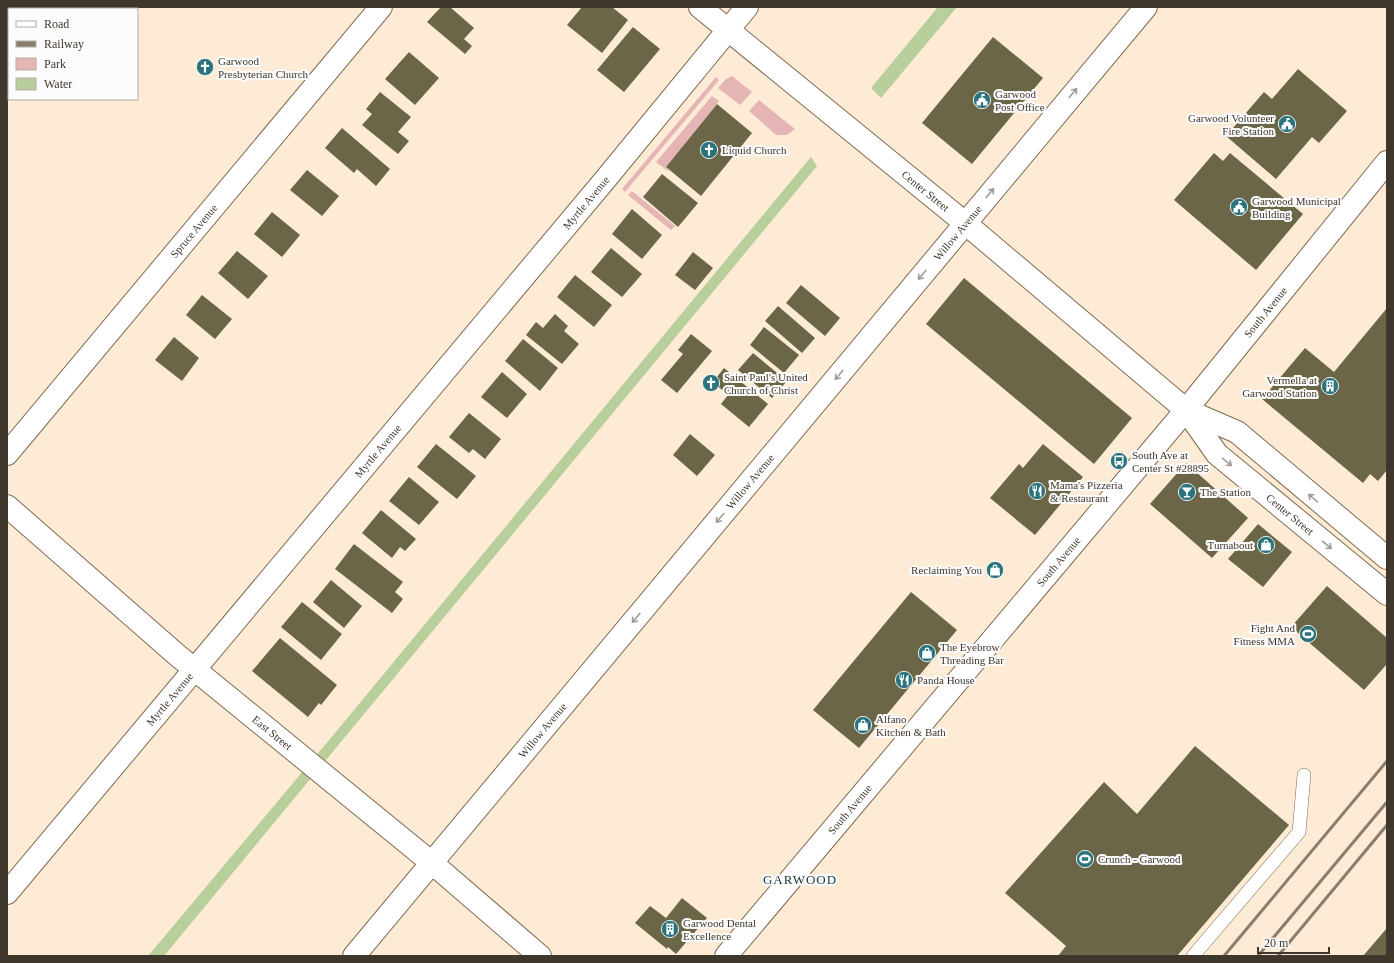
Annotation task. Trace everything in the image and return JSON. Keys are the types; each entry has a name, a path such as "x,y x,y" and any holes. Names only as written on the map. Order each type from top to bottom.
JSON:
{"street":[{"name":"Spruce Avenue","path":"7,454 381,7"},
{"name":"Center Street","path":"700,7 965,223 1186,410 1217,454 1387,594"},
{"name":"Myrtle Avenue","path":"7,893 194,668 604,181 747,7"},
{"name":"Willow Avenue","path":"354,956 1146,7"},
{"name":"South Avenue","path":"726,956 1186,410 1387,162"},
{"name":"Center Street","path":"1186,410 1237,432 1387,558"},
{"name":"East Street","path":"7,506 194,668 432,863 540,956"}],"lane":[{"path":"1193,956 1299,832 1304,775"}],"green space":[{"path":"732,76 752,92 740,105 718,88 726,79"},
{"path":"716,77 719,80 625,192 622,189"},
{"path":"712,96 719,101 666,167 669,170 668,171 656,162"},
{"path":"759,100 795,129 787,135 776,135 749,111"},
{"path":"632,191 675,226 671,230 628,195"}],"water":[{"path":"938,7 957,7 881,98 871,88"},
{"path":"811,157 817,166 164,956 148,956 330,739"}],"building":[{"path":"441,7 450,7 474,28 464,39 472,46 465,54 427,22"},
{"path":"582,7 612,7 628,20 602,53 567,25"},
{"path":"633,27 660,49 624,92 597,70"},
{"name":"Garwood Post Office","path":"993,37 1043,78 972,164 922,123"},
{"path":"409,52 439,78 415,105 385,79"},
{"name":"Garwood Volunteer Fire Station","path":"1298,69 1347,111 1319,143 1312,137 1276,179 1226,136 1264,92 1272,99"},
{"path":"380,92 411,117 398,132 409,141 398,154 362,125 372,114 366,109"},
{"name":"Liquid Church","path":"717,104 752,133 701,196 666,167"},
{"path":"342,128 390,169 376,186 357,169 354,173 325,148"},
{"name":"Garwood Municipal Building","path":"1214,153 1223,161 1230,153 1303,214 1256,270 1174,200"},
{"path":"307,170 339,196 322,216 290,190"},
{"path":"662,174 698,203 678,227 643,197"},
{"path":"632,209 662,235 642,259 612,234"},
{"path":"272,212 300,235 282,257 254,234"},
{"path":"611,248 642,274 622,297 591,272"},
{"path":"237,251 268,276 248,299 218,273"},
{"path":"693,252 713,268 695,290 675,275"},
{"path":"575,275 612,305 594,327 557,297"},
{"path":"964,278 1132,418 1094,464 926,324"},
{"path":"801,285 840,318 825,336 786,303"},
{"path":"202,295 232,319 215,339 186,315"},
{"path":"778,306 815,338 802,353 765,321"},
{"name":"Vermella at Garwood Station","path":"1387,308 1387,470 1378,481 1370,474 1363,483 1262,399 1305,348 1334,372"},
{"path":"555,314 568,326 564,331 579,344 562,364 526,335 536,322 543,328"},
{"path":"764,327 799,355 784,373 750,345"},
{"path":"691,334 712,351 677,393 661,380 683,354 678,350"},
{"path":"174,337 199,358 182,381 155,360"},
{"path":"523,339 558,368 540,391 505,361"},
{"path":"753,353 787,381 772,398 738,370"},
{"path":"724,368 768,404 749,427 721,404 728,395 713,382"},
{"path":"502,372 527,394 507,418 481,397"},
{"path":"469,413 501,439 485,459 473,449 469,453 449,437"},
{"path":"690,434 715,455 697,476 673,455"},
{"path":"436,444 476,476 457,499 417,467"},
{"path":"1043,444 1083,477 1035,535 990,498 1019,464 1023,468"},
{"path":"1186,463 1248,518 1212,558 1150,504"},
{"path":"409,477 439,502 419,525 389,501"},
{"path":"381,510 416,539 405,551 400,547 392,558 362,533"},
{"path":"1258,524 1292,552 1263,587 1228,559"},
{"path":"354,544 403,582 395,592 403,599 392,613 335,569"},
{"path":"331,580 362,606 344,628 313,602"},
{"path":"1327,586 1387,638 1387,664 1364,690 1291,627"},
{"path":"911,592 957,630 859,748 813,710"},
{"path":"302,602 342,634 321,660 281,627"},
{"path":"280,638 337,685 321,705 319,703 308,717 252,671"},
{"path":"1195,746 1289,825 1177,956 1058,956 1066,946 1005,893 1104,782 1137,814"},
{"name":"Garwood Dental Excellence","path":"682,898 707,918 676,954 668,947 667,949 635,923 650,906 666,918"},
{"path":"1387,928 1387,956 1363,956"}],"railway":[{"path":"1224,956 1387,761"},
{"path":"1258,956 1387,802"},
{"path":"1278,956 1387,825"}],"place":[{"name":"Garwood Presbyterian Church","path":"205,67"},
{"name":"Garwood Post Office","path":"982,100"},
{"name":"Garwood Volunteer Fire Station","path":"1287,124"},
{"name":"Liquid Church","path":"709,150"},
{"name":"Garwood Municipal Building","path":"1239,207"},
{"name":"Saint Paul's United Church of Christ","path":"711,383"},
{"name":"Vermella at Garwood Station","path":"1330,386"},
{"name":"South Ave at Center St #28895","path":"1119,461"},
{"name":"Mama's Pizzeria & Restaurant","path":"1037,491"},
{"name":"The Station","path":"1187,492"},
{"name":"Turnabout","path":"1266,545"},
{"name":"Reclaiming You","path":"995,570"},
{"name":"Fight And Fitness MMA","path":"1308,634"},
{"name":"The Eyebrow Threading Bar","path":"927,653"},
{"name":"Panda House","path":"904,680"},
{"name":"Alfano Kitchen & Bath","path":"863,725"},
{"name":"Crunch - Garwood","path":"1085,859"},
{"name":"Garwood Dental Excellence","path":"670,929"}],"district":[{"name":"GARWOOD","path":"800,879"}]}
